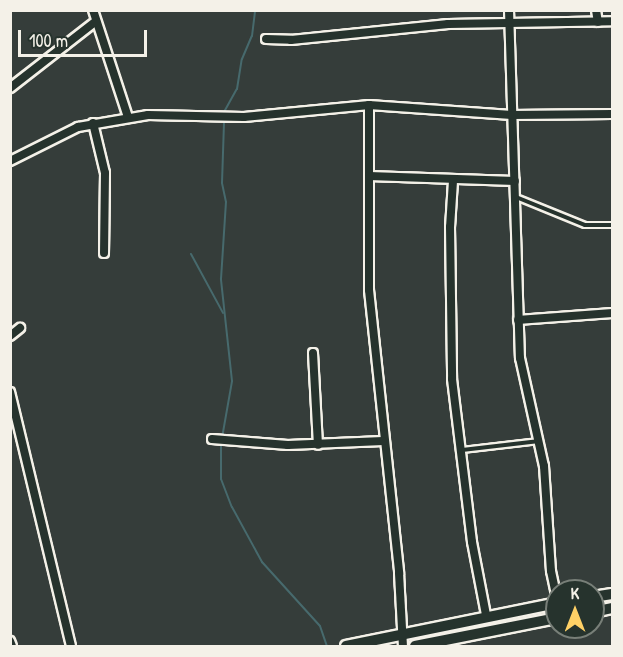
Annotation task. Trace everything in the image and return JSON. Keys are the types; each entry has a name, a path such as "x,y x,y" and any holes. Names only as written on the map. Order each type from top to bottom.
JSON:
{"main road":[{"path":"346,646 545,603"},
{"path":"415,646 545,620"}],"street":[{"path":"93,10 128,117"},
{"path":"509,10 520,358 540,441 553,579"},
{"path":"596,10 598,22"},
{"path":"10,88 96,21"},
{"path":"266,39 291,40 439,25 612,21"},
{"path":"369,105 369,290 404,633 403,646"},
{"path":"10,161 54,137 93,123 128,117 244,117 369,105 512,115 612,114"},
{"path":"93,123 105,173 104,253"},
{"path":"369,176 515,182"},
{"path":"453,181 450,227 452,379 472,542 486,615"},
{"path":"518,320 612,313"},
{"path":"10,336 20,328"},
{"path":"313,353 318,445"},
{"path":"10,392 70,646"},
{"path":"214,440 318,445 383,441"},
{"path":"10,641 12,646"}],"lane":[{"path":"515,197 590,227 612,225"},
{"path":"462,450 540,441"}],"waterway":[{"path":"224,112 237,89 242,59 252,36 255,10"},
{"path":"222,438 232,381 221,279 226,202 222,183 224,123"},
{"path":"191,254 223,313"},
{"path":"221,443 221,479 232,507 262,562 320,626 327,646"}]}
